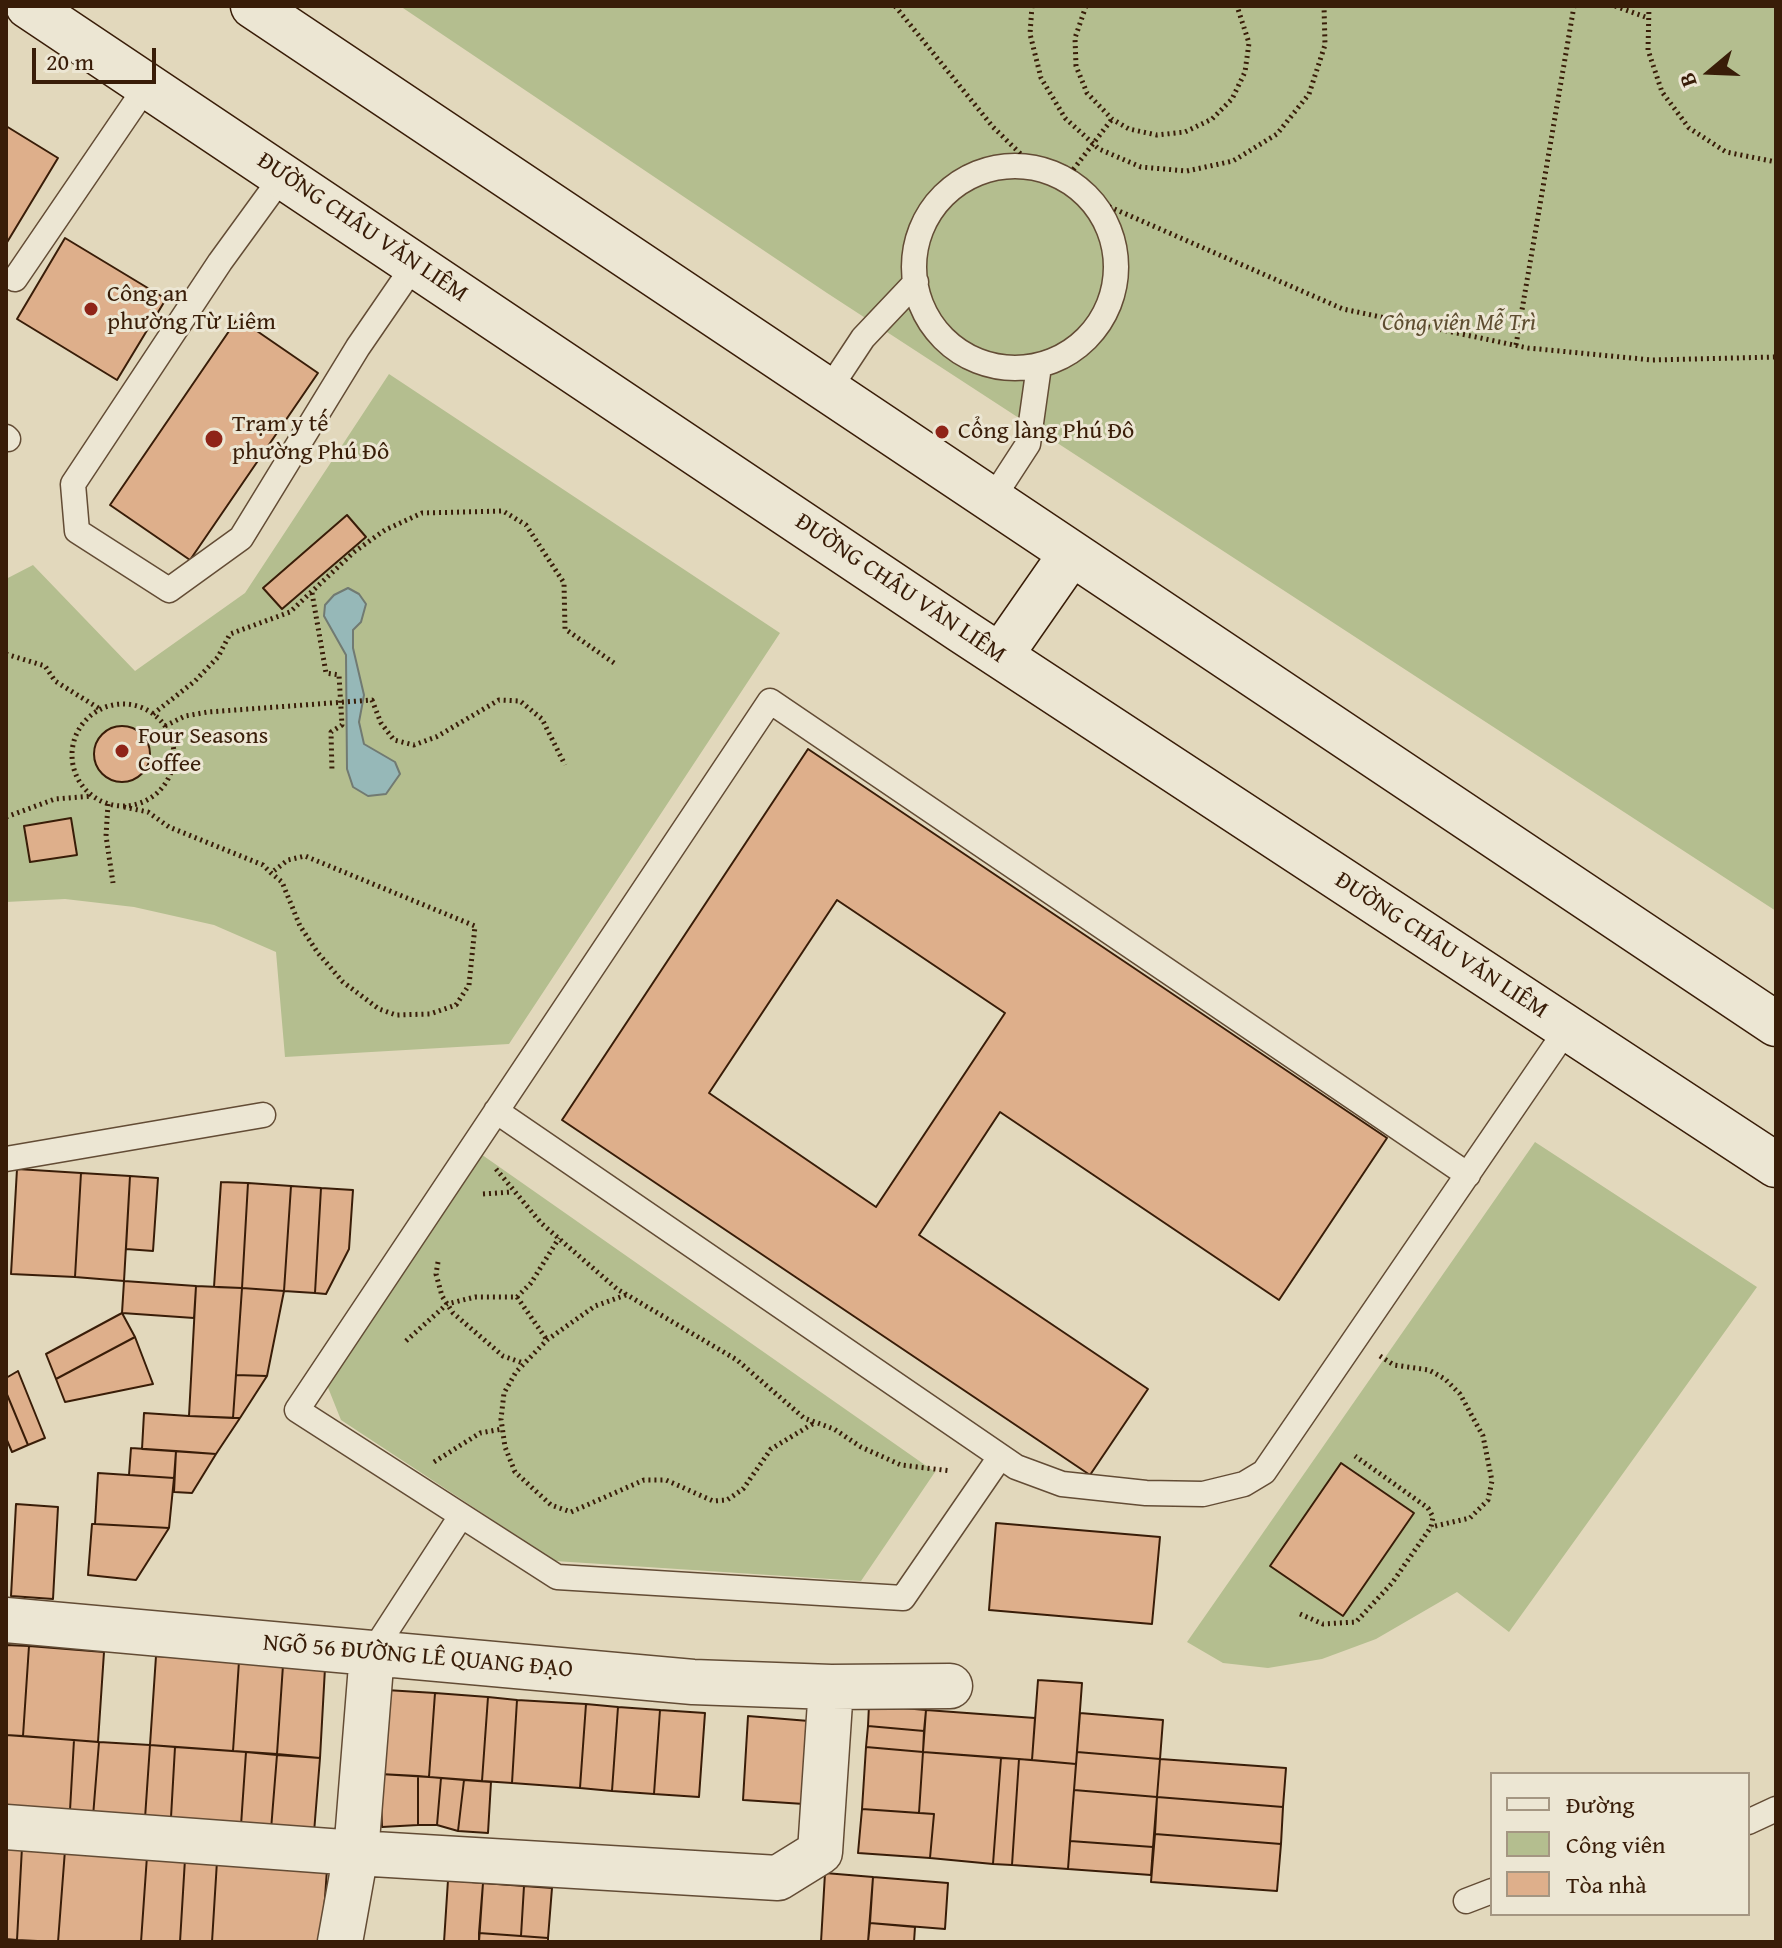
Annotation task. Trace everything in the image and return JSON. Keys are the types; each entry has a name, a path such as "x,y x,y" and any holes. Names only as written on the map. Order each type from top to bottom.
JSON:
{"main road":[{"name":"ĐƯỜNG CHÂU VĂN LIÊM","path":"28,6 284,174 1000,656 1776,1165"},
{"path":"253,6 1776,1024"},
{"path":"1000,656 1071,554"},
{"name":"NGÕ 56 ĐƯỜNG LÊ QUANG ĐẠO","path":"6,1620 668,1680 831,1687 950,1686"},
{"path":"340,1942 356,1853 372,1653"},
{"path":"6,1827 356,1853 778,1878 820,1852 831,1687"}],"lane":[{"path":"15,279 148,84"},
{"path":"1034,167 1066,179 1087,197 1109,230 1117,262 1113,296 1098,326 1075,350 1039,366 1013,369 980,363 951,346 930,321 916,282 914,257 923,225 941,197 968,177 990,170 1034,167"},
{"path":"284,174 220,262 73,484 77,531 169,590 241,538 358,347 415,264"},
{"path":"828,391 863,338 916,282"},
{"path":"991,501 1028,444 1039,366"},
{"path":"996,1463 903,1598 557,1577 297,1410 770,701 1468,1175"},
{"path":"496,1111 996,1463 1062,1484 1146,1493 1203,1494 1244,1484 1264,1472 1567,1029"},
{"path":"6,1159 263,1115"},
{"path":"372,1653 461,1516"},
{"path":"1750,1821 1776,1809"},
{"path":"1466,1901 1490,1892"}],"path":[{"path":"895,6 993,127 1034,167"},
{"path":"1032,6 1030,34 1041,78 1065,118 1094,144 1141,167 1187,171 1233,161 1277,134 1309,94 1325,45 1324,6"},
{"path":"1086,6 1075,38 1076,66 1087,93 1112,119 1129,129 1157,135 1185,132 1212,119 1232,99 1245,72 1249,43 1237,6"},
{"path":"1516,345 1574,6"},
{"path":"1615,6 1648,18"},
{"path":"1649,6 1648,50 1662,92 1689,128 1726,152 1776,162"},
{"path":"1066,179 1112,119"},
{"path":"1087,197 1343,309 1516,345 1652,360 1776,357"},
{"path":"153,714 195,681 218,657 230,634 290,612 354,552 385,530 422,513 503,511 526,525 564,583 565,629 614,663"},
{"path":"312,593 326,673 339,675 342,725 331,732 332,772"},
{"path":"6,654 45,666 55,681 100,709"},
{"path":"165,726 185,716 208,712 372,700 381,723 394,740 414,745 436,737 499,700 520,701 542,719 565,765"},
{"path":"124,807 141,804 166,783 174,751 165,726 153,714 133,704 100,709 76,733 71,750 76,775 92,796 108,804 148,812 169,827 237,852 271,873 282,882 300,926 318,953 343,982 379,1009 396,1015 430,1014 456,1005 469,985 475,926 305,856 288,860 271,873"},
{"path":"6,817 55,799 92,796"},
{"path":"108,804 106,836 113,883"},
{"path":"478,1137 512,1192 559,1238 627,1295 737,1360 814,1423 834,1429 861,1447 901,1465 936,1471 996,1463"},
{"path":"477,1197 488,1191 512,1192"},
{"path":"406,1341 447,1304 475,1297 517,1297 531,1283 559,1238"},
{"path":"439,1259 436,1274 447,1304 485,1343 503,1356 523,1363"},
{"path":"627,1295 595,1306 547,1340 523,1363 504,1393 502,1429 515,1472 551,1505 571,1512 644,1480 666,1480 713,1501 727,1500 743,1489 771,1449 814,1423"},
{"path":"517,1297 547,1340"},
{"path":"1354,1341 1394,1365 1429,1370 1445,1379 1460,1394 1483,1436 1492,1481 1488,1500 1470,1518 1431,1527"},
{"path":"407,1481 463,1441 480,1433 502,1429"},
{"path":"1300,1614 1323,1624 1356,1622 1392,1583 1431,1527 1433,1517 1428,1508 1355,1456"}],"green space":[{"name":"Công viên Mễ Trì","path":"400,6 1776,6 1776,911 827,293"},
{"path":"389,374 780,633 509,1044 285,1057 276,952 214,925 134,907 65,899 6,902 6,579 33,565 135,671 245,593"},
{"path":"1535,1142 1757,1287 1509,1632 1457,1592 1376,1639 1322,1659 1268,1668 1223,1663 1187,1642"},
{"path":"478,1152 935,1472 861,1581 555,1561 341,1420 327,1385"}],"water":[{"path":"348,588 359,594 366,604 361,622 353,630 353,648 364,695 359,722 364,744 395,762 400,774 386,794 368,796 353,787 347,769 346,655 324,616 325,605 334,595"}],"building":[{"path":"6,126 58,158 6,244"},
{"name":"Công an phường Từ Liêm","path":"65,238 166,299 117,380 17,319"},
{"name":"Trạm y tế phường Phú Đô","path":"238,318 318,373 190,560 110,505"},
{"path":"347,515 366,537 282,609 263,588"},
{"name":"Four Seasons Coffee","path":"122,726 142,734 150,754 142,774 122,782 102,774 94,754 102,734"},
{"path":"808,749 1387,1138 1279,1300 1000,1112 919,1235 1148,1389 1090,1475 562,1120","holes":["837,900 1005,1013 876,1207 709,1093"]},
{"path":"71,818 77,855 30,862 24,826"},
{"path":"17,1169 81,1173 75,1277 11,1274"},
{"path":"81,1173 130,1176 124,1281 75,1277"},
{"path":"130,1176 158,1178 153,1251 126,1249"},
{"path":"221,1182 248,1183 242,1288 214,1287"},
{"path":"248,1183 291,1186 284,1291 242,1288"},
{"path":"291,1186 321,1188 315,1293 284,1291"},
{"path":"321,1188 353,1190 349,1249 326,1294 315,1293"},
{"path":"124,1281 196,1286 194,1318 122,1313"},
{"path":"196,1286 242,1288 233,1418 189,1416"},
{"path":"242,1288 284,1291 267,1376 236,1375"},
{"path":"122,1313 135,1337 56,1379 46,1354"},
{"path":"135,1337 153,1384 65,1402 56,1379"},
{"path":"18,1371 45,1438 28,1445 6,1392 6,1378"},
{"path":"236,1375 267,1376 240,1418 233,1418"},
{"path":"6,1392 28,1445 12,1452 6,1438"},
{"path":"144,1413 240,1418 216,1454 142,1449"},
{"path":"131,1448 176,1451 174,1478 129,1475"},
{"path":"176,1451 216,1454 192,1493 174,1492"},
{"path":"1341,1463 1414,1513 1343,1616 1270,1566"},
{"path":"98,1473 174,1478 169,1528 95,1524"},
{"path":"16,1504 58,1507 53,1599 11,1596"},
{"path":"996,1523 1160,1537 1152,1624 989,1610"},
{"path":"92,1524 169,1528 136,1580 88,1575"},
{"path":"6,1645 29,1646 23,1736 6,1735"},
{"path":"29,1646 104,1652 98,1742 23,1736"},
{"path":"156,1656 239,1661 233,1751 150,1745"},
{"path":"239,1661 283,1665 277,1754 233,1751"},
{"path":"283,1665 325,1668 320,1758 277,1754"},
{"path":"1038,1680 1082,1683 1076,1764 1032,1760"},
{"path":"386,1690 435,1693 429,1777 380,1774"},
{"path":"435,1693 488,1697 482,1781 429,1777"},
{"path":"488,1697 517,1700 512,1783 482,1781"},
{"path":"517,1700 586,1704 580,1788 512,1783"},
{"path":"586,1704 618,1707 612,1791 580,1788"},
{"path":"869,1705 926,1710 924,1731 868,1726"},
{"path":"618,1707 660,1710 654,1794 612,1791"},
{"path":"660,1710 705,1713 699,1797 654,1794"},
{"path":"926,1710 1035,1718 1032,1760 923,1752"},
{"path":"1080,1713 1163,1720 1160,1759 1077,1752"},
{"path":"748,1716 809,1721 804,1804 743,1800"},
{"path":"868,1726 924,1731 923,1752 866,1747"},
{"path":"6,1735 74,1740 69,1828 6,1823"},
{"path":"74,1740 99,1742 92,1829 69,1828"},
{"path":"99,1742 150,1745 144,1833 92,1829"},
{"path":"150,1745 175,1747 170,1835 144,1833"},
{"path":"175,1747 246,1752 240,1840 170,1835"},
{"path":"866,1747 923,1752 919,1813 862,1809"},
{"path":"246,1752 277,1755 270,1842 240,1840"},
{"path":"923,1752 1001,1758 993,1864 930,1858 934,1814 919,1813"},
{"path":"1077,1752 1160,1759 1157,1797 1074,1790"},
{"path":"277,1755 320,1758 313,1845 270,1842"},
{"path":"1001,1758 1019,1759 1012,1865 993,1864"},
{"path":"1019,1759 1076,1764 1068,1869 1012,1865"},
{"path":"1160,1759 1286,1768 1283,1807 1157,1797"},
{"path":"380,1774 418,1776 418,1825 382,1827"},
{"path":"418,1776 441,1778 437,1825 418,1825"},
{"path":"441,1778 464,1780 458,1831 437,1825"},
{"path":"464,1780 491,1782 488,1833 458,1831"},
{"path":"1074,1790 1157,1797 1153,1847 1070,1841"},
{"path":"1157,1797 1283,1807 1281,1844 1155,1834"},
{"path":"862,1809 934,1814 930,1858 858,1853"},
{"path":"1155,1834 1281,1844 1277,1891 1151,1882"},
{"path":"1070,1841 1153,1847 1151,1875 1068,1869"},
{"path":"6,1846 22,1847 17,1940 6,1939"},
{"path":"22,1847 65,1850 58,1942 17,1940"},
{"path":"65,1850 147,1856 141,1942 58,1942"},
{"path":"147,1856 185,1859 180,1942 141,1942"},
{"path":"185,1859 217,1861 212,1942 180,1942"},
{"path":"217,1861 327,1869 322,1942 212,1942"},
{"path":"825,1873 873,1877 868,1942 821,1942"},
{"path":"873,1877 948,1883 945,1929 870,1923"},
{"path":"448,1880 483,1883 479,1942 444,1942"},
{"path":"483,1883 524,1886 521,1936 479,1933"},
{"path":"524,1886 552,1888 548,1938 521,1936"},
{"path":"870,1923 915,1927 914,1942 868,1942"},
{"path":"479,1933 548,1938 548,1942 479,1942"}],"place":[{"name":"Công an phường Từ Liêm","path":"91,309"},
{"name":"Cổng làng Phú Đô","path":"942,432"},
{"name":"Trạm y tế phường Phú Đô","path":"214,439"},
{"name":"Four Seasons Coffee","path":"122,751"}]}
